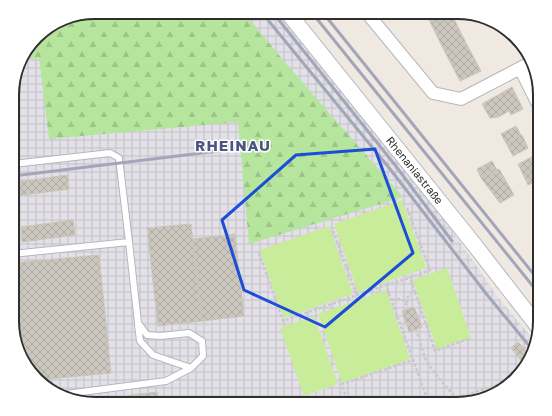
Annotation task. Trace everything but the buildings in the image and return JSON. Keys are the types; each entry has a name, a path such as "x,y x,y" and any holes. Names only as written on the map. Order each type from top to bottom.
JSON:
{"street":[{"name":"Rhenaniastraße","path":"293,19 474,243 533,320"},
{"path":"372,19 433,93 461,99 527,65"},
{"path":"520,68 533,94"}],"lane":[{"path":"19,163 110,153 119,158 140,341 153,355 191,368"},
{"path":"19,253 129,242"},
{"path":"73,393 166,382 191,368 203,356 202,341 189,333 160,336 147,335 138,323"}],"path":[{"path":"259,253 283,321 430,270 407,208"},
{"path":"333,231 357,296"},
{"path":"410,278 435,351 471,338"},
{"path":"386,285 426,397"},
{"path":"409,309 407,298 415,292"},
{"path":"392,300 399,298 407,304"},
{"path":"416,329 426,361 455,397"},
{"path":"346,397 342,384 413,360"},
{"path":"460,397 498,385"}],"highlighted area":[{"path":"375,149 413,253 325,327 244,290 222,220 296,155"}],"shaded area":[{"path":"283,19 448,225 498,297 531,336 530,341 525,355 511,375 495,387 472,396 90,397 75,394 57,387 41,375 29,359 20,336 19,326 19,95 20,80 29,57 45,38 57,29 80,20"}],"green space":[{"path":"249,19 289,67 403,197 249,244 238,122 49,139 39,58 28,59 45,38 57,29 80,20"},
{"path":"402,200 426,268 358,292 334,224"},
{"path":"329,226 353,294 284,318 260,250"},
{"path":"447,268 471,337 437,349 413,280"},
{"path":"386,290 410,359 342,383 318,314"},
{"path":"314,316 338,384 304,396 280,328"}],"railway":[{"path":"267,19 390,169 488,296 529,345"},
{"path":"278,19 395,165 452,241"},
{"path":"317,19 533,286"},
{"path":"328,19 533,273"},
{"path":"19,175 235,149"}],"district":[{"name":"RHEINAU","path":"233,145"}]}
